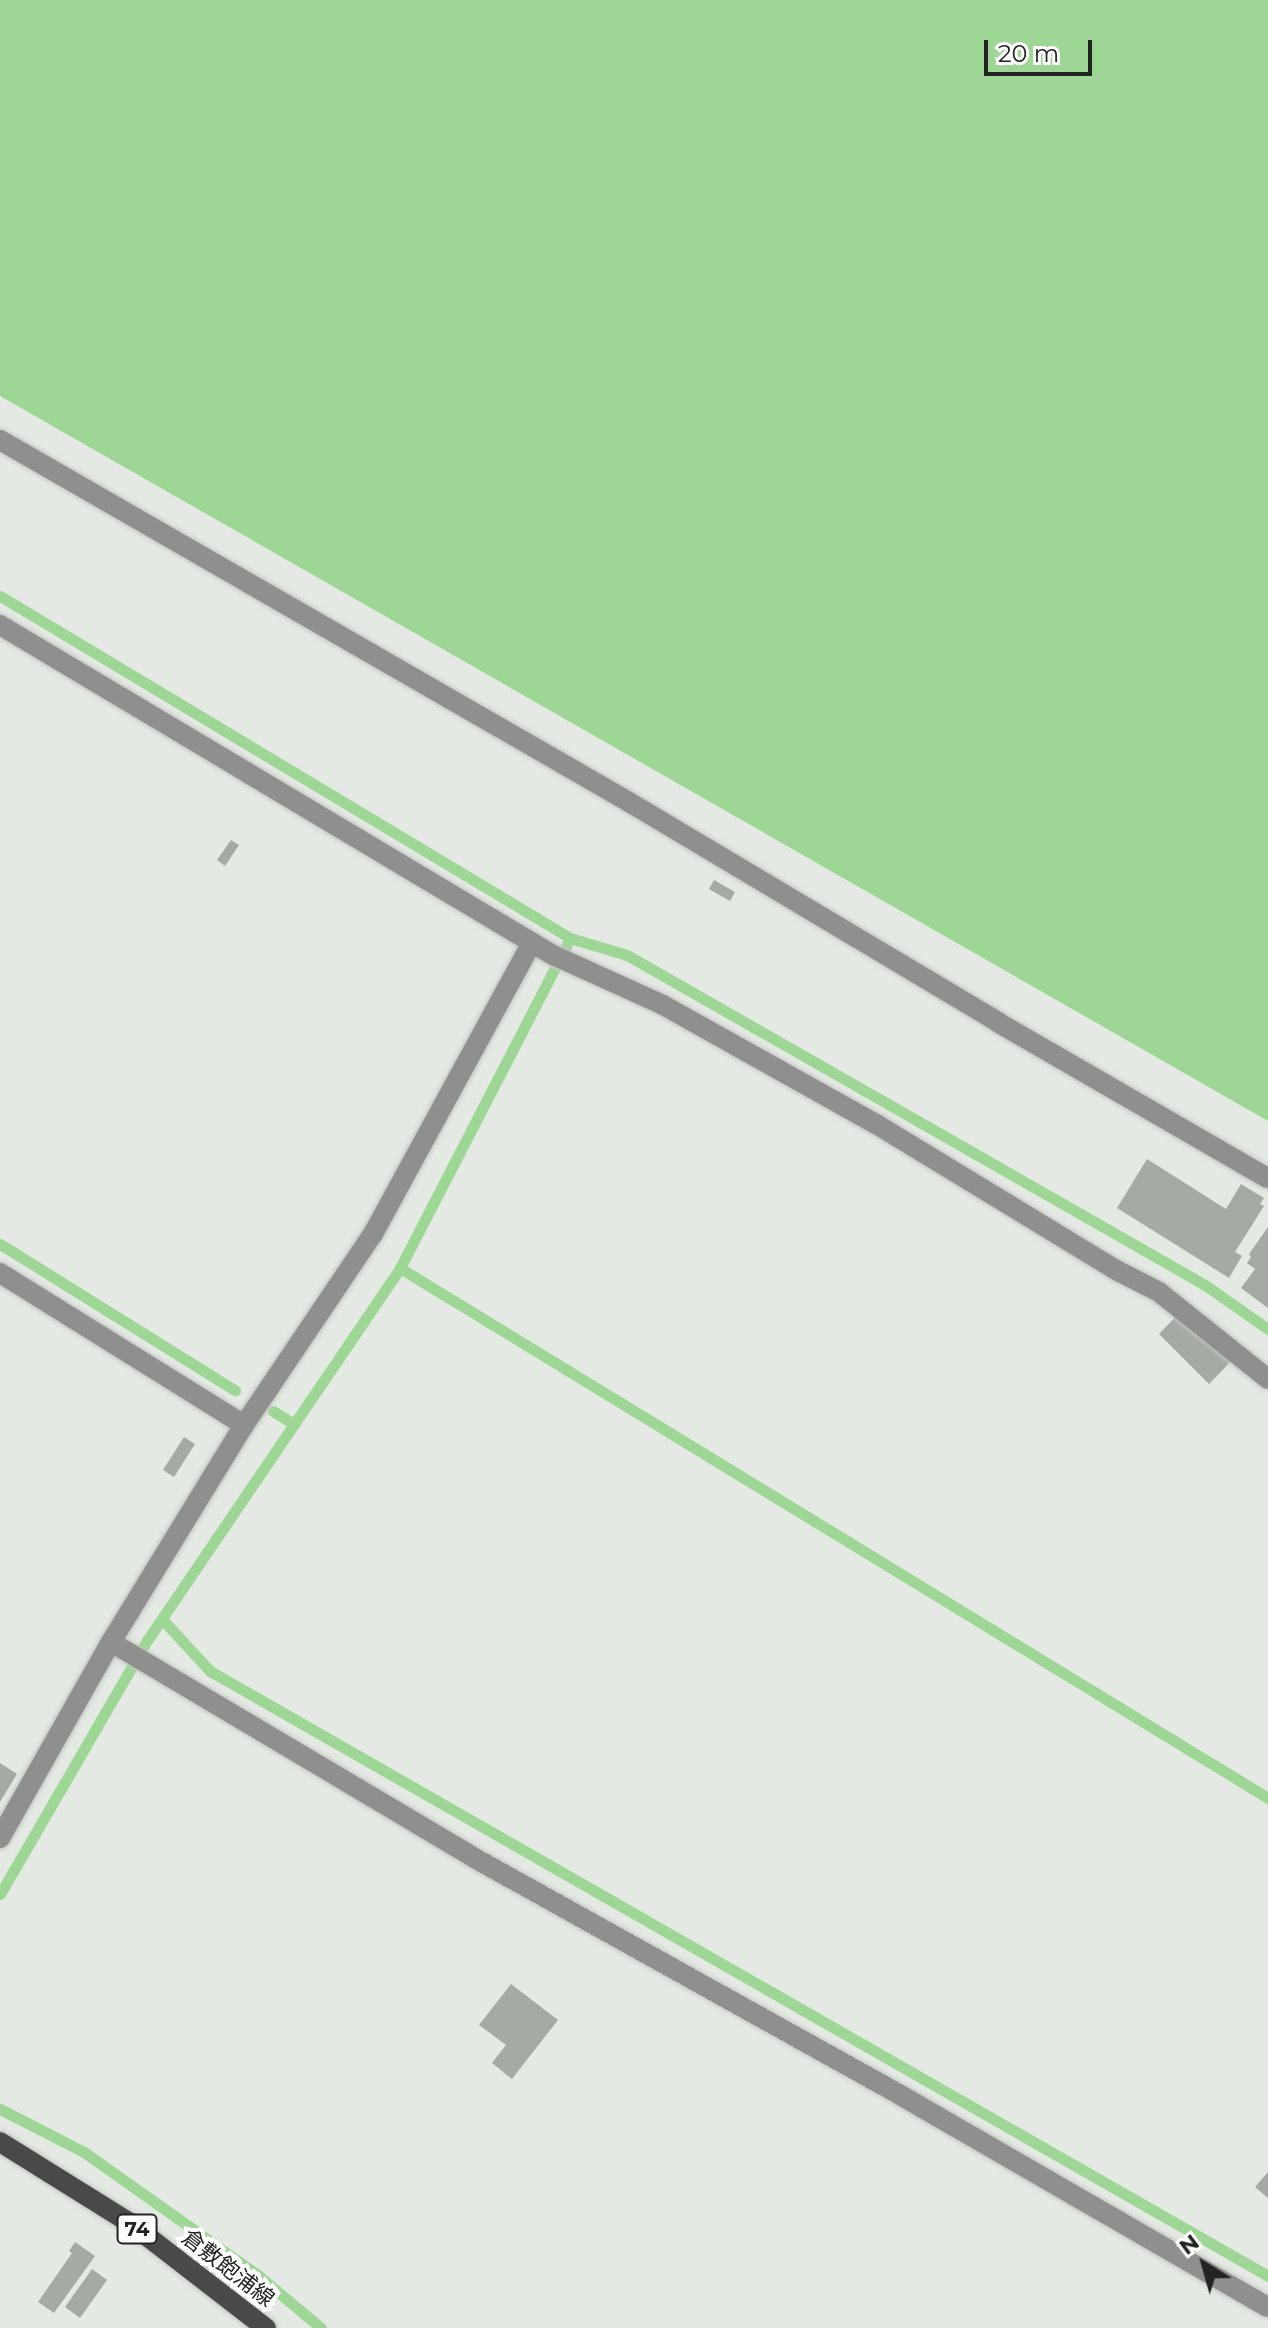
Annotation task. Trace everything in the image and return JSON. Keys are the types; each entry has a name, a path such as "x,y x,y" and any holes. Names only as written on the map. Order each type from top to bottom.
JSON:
{"main road":[{"name":"倉敷飽浦線","path":"0,2142 130,2223 266,2328"}],"street":[{"path":"0,440 629,802 1268,1178"},
{"path":"0,625 532,942 703,1027 876,1124 1118,1271 1159,1292 1268,1379"},
{"path":"0,1838 120,1647 244,1425 373,1234 532,942"},
{"path":"0,1273 244,1425"},
{"path":"120,1647 471,1856 902,2096 1268,2307"}],"shaded area":[{"path":"0,0 1268,0 1268,1121 0,396"}],"building":[{"path":"231,840 239,845 225,866 217,860"},
{"path":"714,880 735,892 730,901 709,889"},
{"path":"1147,1159 1226,1209 1241,1184 1264,1198 1260,1204 1264,1206 1235,1252 1242,1256 1229,1278 1117,1208"},
{"path":"1268,1227 1268,1308 1241,1288 1255,1269 1247,1263 1251,1257 1249,1254"},
{"path":"1182,1310 1240,1352 1209,1384 1159,1334"},
{"path":"184,1437 195,1444 174,1477 163,1470"},
{"path":"0,1763 17,1774 0,1802"},
{"path":"511,1984 558,2020 512,2079 492,2063 506,2045 479,2025"},
{"path":"1268,2172 1268,2198 1255,2187"},
{"path":"75,2242 95,2256 54,2313 38,2302 72,2253 69,2251"},
{"path":"92,2269 107,2280 80,2318 65,2307"}],"waterway":[{"path":"0,596 570,938 627,955 1205,1285 1268,1329"},
{"path":"0,1894 148,1639 400,1268 570,938"},
{"path":"0,1244 235,1390"},
{"path":"400,1268 1268,1798"},
{"path":"273,1411 294,1424"},
{"path":"162,1619 210,1671 1268,2276"},
{"path":"0,2109 84,2152 259,2276 321,2328"}]}
